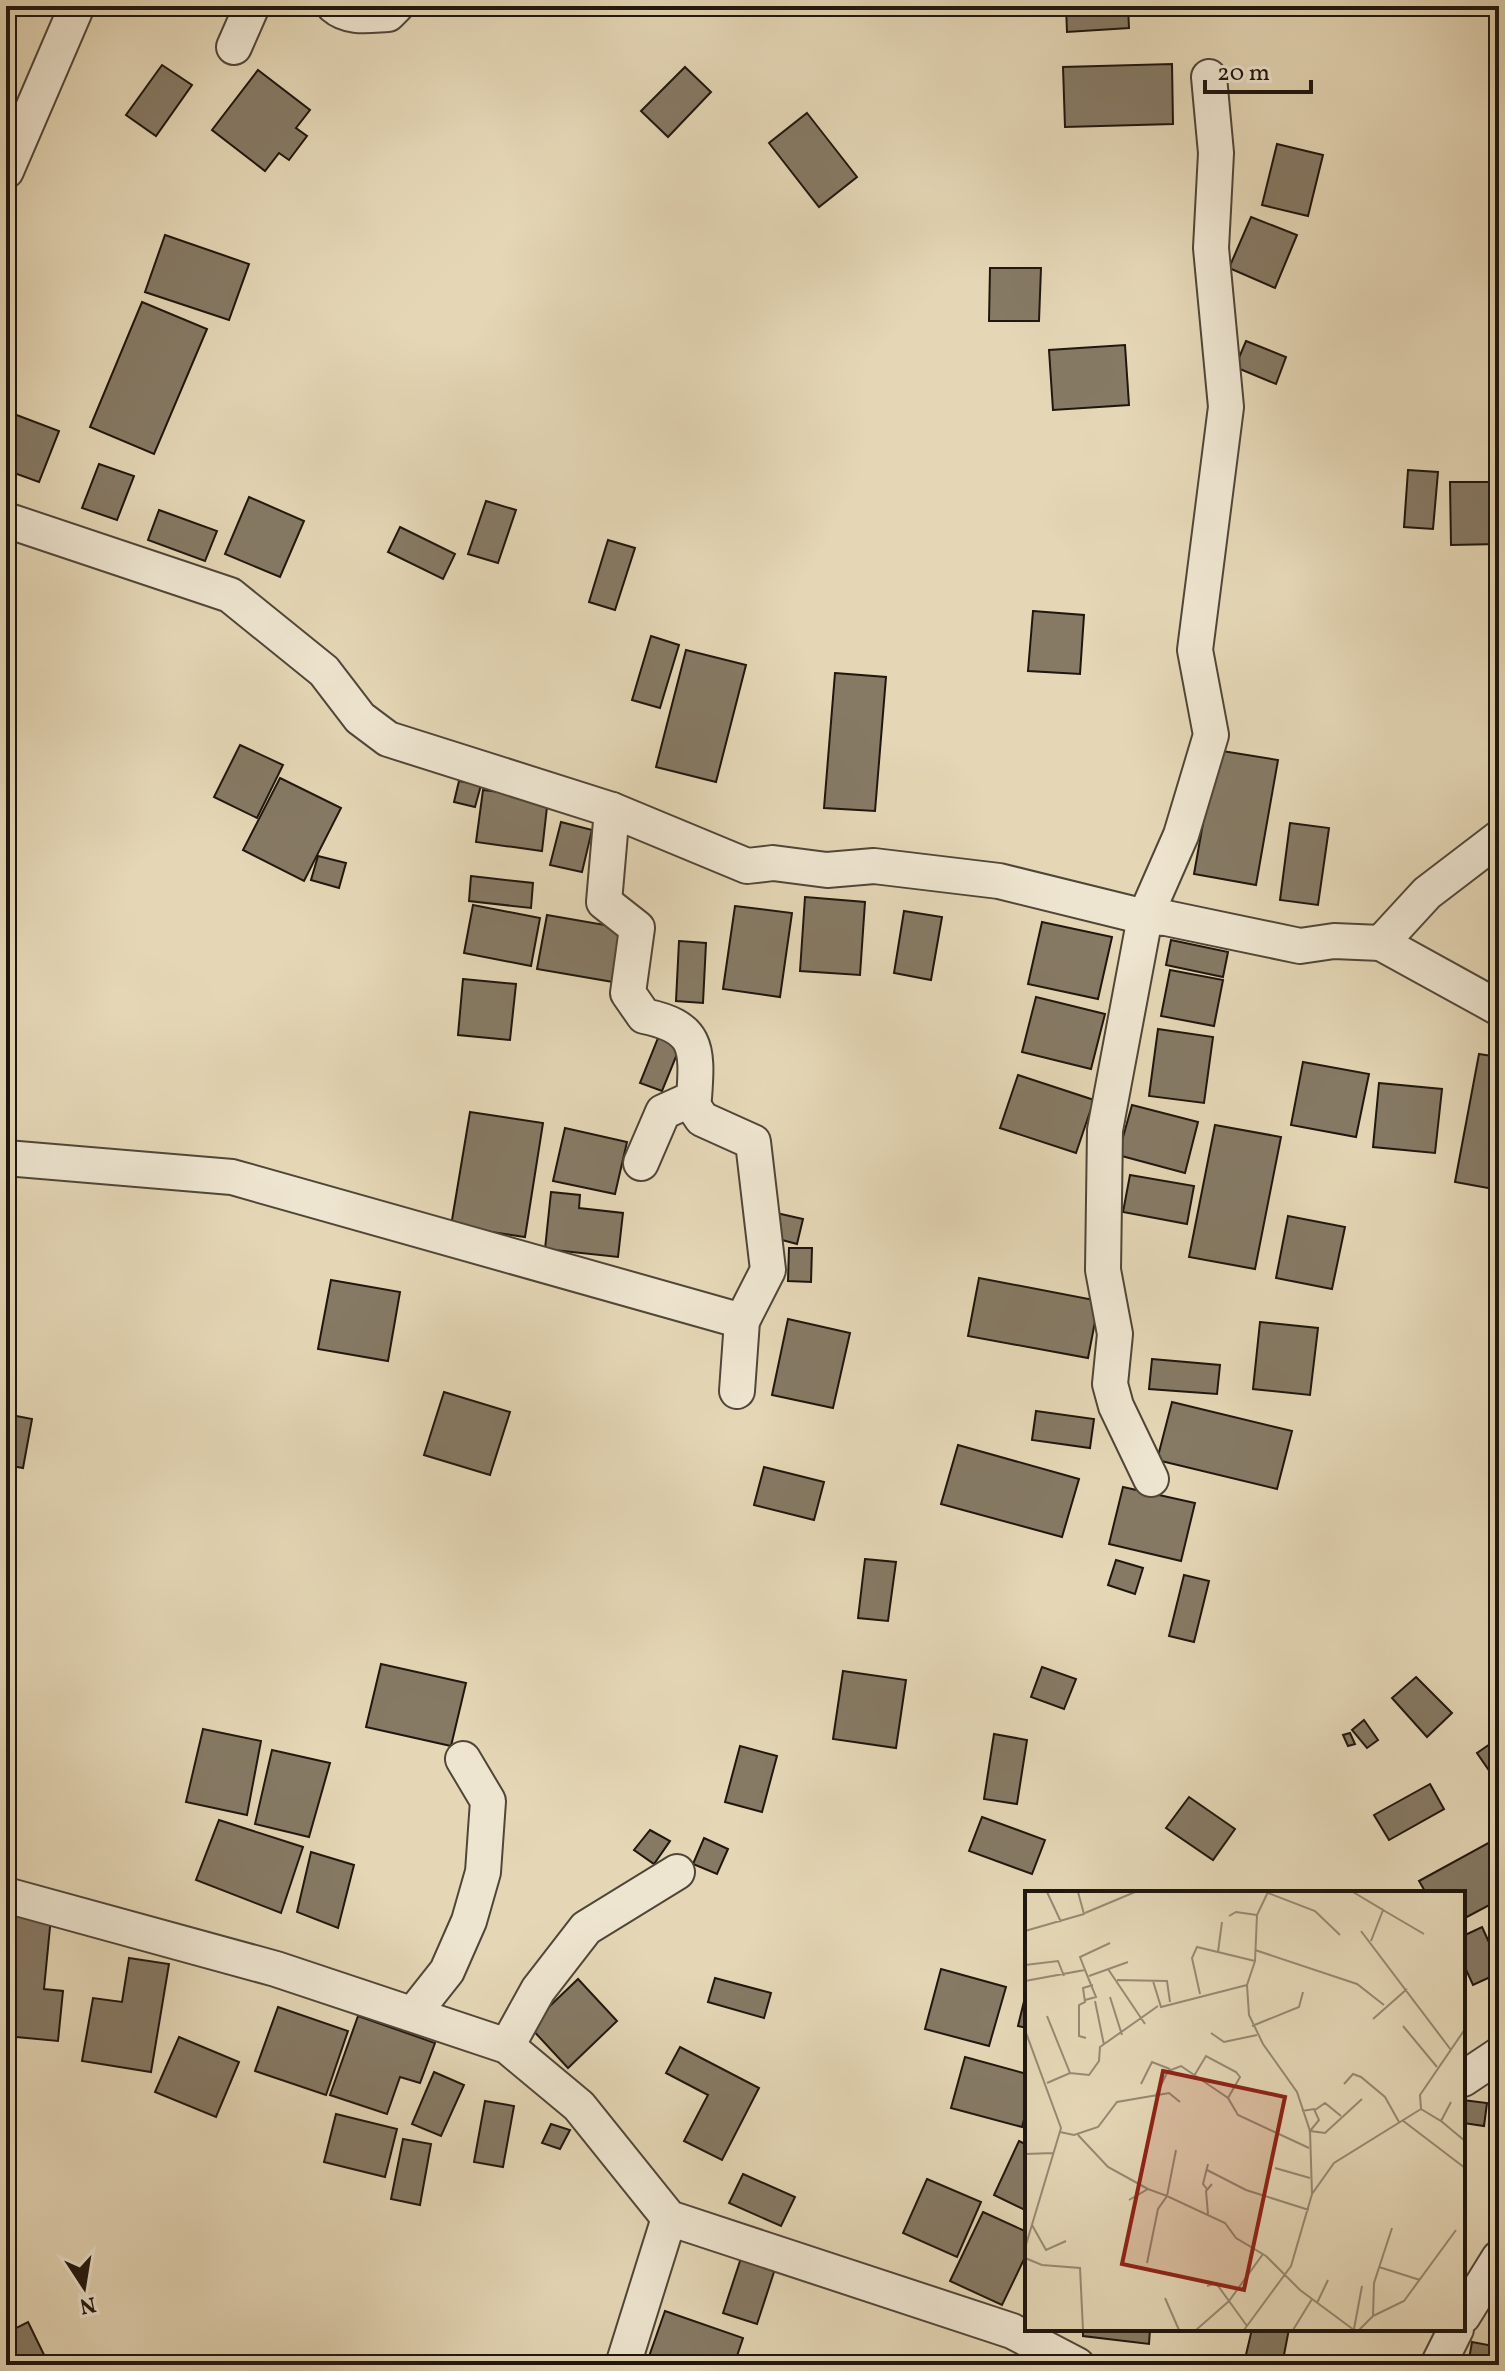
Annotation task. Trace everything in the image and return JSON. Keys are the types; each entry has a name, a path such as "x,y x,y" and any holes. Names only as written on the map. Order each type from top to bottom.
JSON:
{"street":[{"path":"6,171 77,6"},
{"path":"234,47 252,6"},
{"path":"334,6 343,14 366,15 388,14 396,6"},
{"path":"1151,1479 1116,1406 1110,1384 1115,1334 1103,1270 1105,1130 1145,917 1181,835 1211,735 1195,650 1226,407 1211,248 1216,153 1209,77"},
{"path":"6,520 230,595 324,671 360,718 388,739 612,810 747,866 773,863 827,870 874,866 999,881 1145,917 1166,918 1300,946 1334,941 1381,943 1499,1008"},
{"path":"612,810 604,902 637,928 628,993 644,1016 674,1022 686,1033 696,1067 694,1098 663,1112 641,1163"},
{"path":"1381,943 1427,893 1499,838"},
{"path":"690,1101 702,1119 753,1142 768,1270 742,1321 737,1391"},
{"path":"6,1158 232,1177 742,1321"},
{"path":"413,2014 447,1971 469,1921 483,1872 488,1801 463,1759"},
{"path":"507,2046 538,1990 586,1928 677,1872"},
{"path":"6,1895 276,1969 507,2046 579,2106 669,2218 1012,2331 1077,2365"},
{"path":"1465,2078 1499,2055"},
{"path":"623,2365 669,2218"},
{"path":"1465,2313 1499,2258"},
{"path":"1438,2365 1455,2331"}],"building":[{"path":"1066,6 1128,6 1129,28 1067,32"},
{"path":"1265,6 1301,6 1302,7 1266,13"},
{"path":"1172,64 1173,124 1065,127 1063,67"},
{"path":"162,65 192,85 156,136 126,115"},
{"path":"685,67 711,92 668,137 641,111"},
{"path":"258,70 310,110 296,128 307,136 289,160 279,153 265,171 212,130"},
{"path":"807,113 857,177 819,207 769,143"},
{"path":"1277,144 1323,155 1308,216 1262,205"},
{"path":"1251,217 1297,235 1275,288 1229,268"},
{"path":"165,235 249,264 229,320 145,292"},
{"path":"990,268 1041,268 1039,321 989,321"},
{"path":"142,302 207,329 154,454 90,427"},
{"path":"1246,341 1286,357 1276,384 1235,367"},
{"path":"1125,345 1129,405 1053,410 1049,350"},
{"path":"6,411 59,431 39,482 6,470"},
{"path":"99,464 134,476 117,520 82,508"},
{"path":"1408,470 1438,472 1433,529 1404,527"},
{"path":"1450,482 1498,482 1499,544 1451,545"},
{"path":"249,497 304,521 280,577 225,554"},
{"path":"486,501 516,510 498,563 468,554"},
{"path":"159,510 217,531 205,561 148,540"},
{"path":"400,527 455,554 443,579 388,552"},
{"path":"608,540 635,548 615,610 589,602"},
{"path":"1033,611 1084,615 1080,674 1028,671"},
{"path":"651,636 679,645 660,708 632,700"},
{"path":"686,650 746,665 716,782 656,767"},
{"path":"835,673 886,677 875,811 824,808"},
{"path":"240,745 283,765 257,818 214,797"},
{"path":"1216,750 1278,760 1256,885 1194,874"},
{"path":"280,778 341,808 304,881 243,850"},
{"path":"459,781 481,785 475,807 454,802"},
{"path":"483,790 548,798 542,851 476,842"},
{"path":"561,822 592,830 582,872 550,865"},
{"path":"1290,823 1329,828 1318,905 1280,900"},
{"path":"318,856 346,863 339,888 311,880"},
{"path":"471,876 533,883 531,908 469,901"},
{"path":"805,897 865,902 860,975 800,971"},
{"path":"473,905 540,918 531,966 464,953"},
{"path":"735,906 792,913 780,997 723,989"},
{"path":"904,911 942,917 931,980 894,973"},
{"path":"547,915 628,929 619,983 537,969"},
{"path":"1042,922 1112,937 1098,999 1028,984"},
{"path":"1171,940 1228,952 1223,977 1166,965"},
{"path":"679,941 706,943 703,1003 676,1001"},
{"path":"1170,970 1223,980 1214,1026 1161,1016"},
{"path":"463,979 516,984 510,1040 458,1035"},
{"path":"1036,997 1105,1014 1091,1069 1022,1052"},
{"path":"662,1028 684,1037 662,1091 640,1083"},
{"path":"1158,1029 1213,1037 1204,1103 1149,1096"},
{"path":"1479,1054 1499,1057 1499,1190 1455,1182"},
{"path":"1303,1062 1369,1074 1356,1137 1291,1125"},
{"path":"1018,1075 1094,1100 1076,1153 1000,1128"},
{"path":"1379,1083 1442,1089 1435,1153 1373,1147"},
{"path":"1132,1105 1198,1122 1185,1173 1118,1155"},
{"path":"470,1112 543,1123 525,1237 451,1226"},
{"path":"1215,1125 1281,1137 1255,1269 1189,1257"},
{"path":"565,1128 627,1142 615,1194 553,1181"},
{"path":"1130,1175 1194,1186 1187,1224 1123,1212"},
{"path":"551,1192 580,1195 579,1208 623,1213 618,1257 545,1249"},
{"path":"772,1212 803,1219 797,1244 767,1236"},
{"path":"1288,1216 1345,1227 1332,1289 1276,1278"},
{"path":"789,1248 812,1248 811,1282 788,1281"},
{"path":"979,1278 1099,1301 1088,1358 968,1336"},
{"path":"331,1280 400,1292 388,1361 318,1349"},
{"path":"788,1319 850,1333 833,1408 772,1395"},
{"path":"1260,1322 1318,1328 1310,1395 1253,1389"},
{"path":"1152,1359 1220,1365 1217,1394 1149,1389"},
{"path":"444,1392 510,1412 490,1475 424,1455"},
{"path":"1172,1402 1292,1431 1277,1489 1157,1460"},
{"path":"1036,1411 1094,1419 1090,1448 1032,1440"},
{"path":"6,1414 32,1419 23,1468 6,1465"},
{"path":"958,1445 1079,1479 1062,1537 941,1504"},
{"path":"764,1467 824,1482 814,1520 754,1505"},
{"path":"1123,1487 1195,1503 1181,1561 1109,1544"},
{"path":"865,1559 896,1562 888,1621 858,1618"},
{"path":"1116,1560 1143,1568 1135,1594 1108,1585"},
{"path":"1184,1575 1209,1581 1194,1642 1169,1636"},
{"path":"381,1664 466,1683 451,1746 366,1727"},
{"path":"1042,1667 1076,1679 1064,1709 1031,1697"},
{"path":"843,1671 906,1680 896,1748 833,1739"},
{"path":"1416,1677 1452,1713 1427,1737 1392,1698"},
{"path":"1364,1720 1378,1740 1367,1748 1352,1730"},
{"path":"203,1729 261,1741 247,1815 186,1802"},
{"path":"1350,1733 1355,1744 1348,1746 1343,1735"},
{"path":"994,1734 1027,1740 1017,1804 984,1799"},
{"path":"1499,1738 1499,1785 1477,1753"},
{"path":"740,1746 777,1756 762,1812 725,1802"},
{"path":"272,1750 330,1763 309,1837 255,1824"},
{"path":"1430,1784 1444,1809 1389,1840 1374,1815"},
{"path":"1189,1797 1235,1829 1213,1860 1166,1828"},
{"path":"982,1817 1045,1840 1032,1874 969,1851"},
{"path":"219,1820 303,1847 281,1913 196,1880"},
{"path":"650,1830 670,1841 654,1864 634,1850"},
{"path":"704,1838 728,1849 717,1874 693,1864"},
{"path":"1490,1842 1499,1858 1499,1900 1465,1918 1465,1891 1425,1891 1419,1881"},
{"path":"311,1852 354,1865 338,1928 297,1912"},
{"path":"14,1914 51,1917 44,1989 63,1991 58,2041 6,2036"},
{"path":"1482,1927 1499,1964 1499,1973 1473,1985 1465,1967 1465,1935"},
{"path":"129,1958 169,1964 151,2072 82,2061 93,1998 122,2002"},
{"path":"941,1969 1006,1987 989,2046 925,2029"},
{"path":"715,1978 771,1993 764,2018 708,2002"},
{"path":"578,1979 617,2021 568,2068 529,2026"},
{"path":"1025,1997 1025,2028 1018,2026"},
{"path":"278,2007 348,2031 326,2095 255,2071"},
{"path":"358,2016 435,2043 420,2083 400,2077 387,2114 330,2095"},
{"path":"179,2037 239,2062 216,2117 155,2092"},
{"path":"680,2047 759,2088 722,2160 684,2141 708,2095 666,2073"},
{"path":"965,2057 1025,2073 1022,2127 951,2108"},
{"path":"434,2072 464,2085 441,2136 412,2124"},
{"path":"1465,2100 1487,2103 1484,2126 1465,2123"},
{"path":"485,2101 514,2106 503,2167 474,2162"},
{"path":"336,2114 397,2129 385,2177 324,2162"},
{"path":"551,2124 570,2130 560,2149 542,2143"},
{"path":"403,2139 431,2144 420,2205 391,2199"},
{"path":"1019,2141 1025,2144 1025,2210 994,2195"},
{"path":"743,2174 795,2197 781,2226 729,2203"},
{"path":"927,2179 981,2202 957,2257 903,2233"},
{"path":"983,2212 1025,2231 1025,2257 1002,2305 950,2281"},
{"path":"741,2258 775,2269 757,2324 723,2313"},
{"path":"665,2311 743,2338 734,2365 646,2365"},
{"path":"28,2322 49,2365 6,2365 6,2333"},
{"path":"1083,2331 1150,2331 1149,2344 1083,2336"},
{"path":"1252,2331 1289,2331 1282,2365 1245,2359"},
{"path":"1472,2342 1499,2347 1499,2365 1468,2365"}]}
